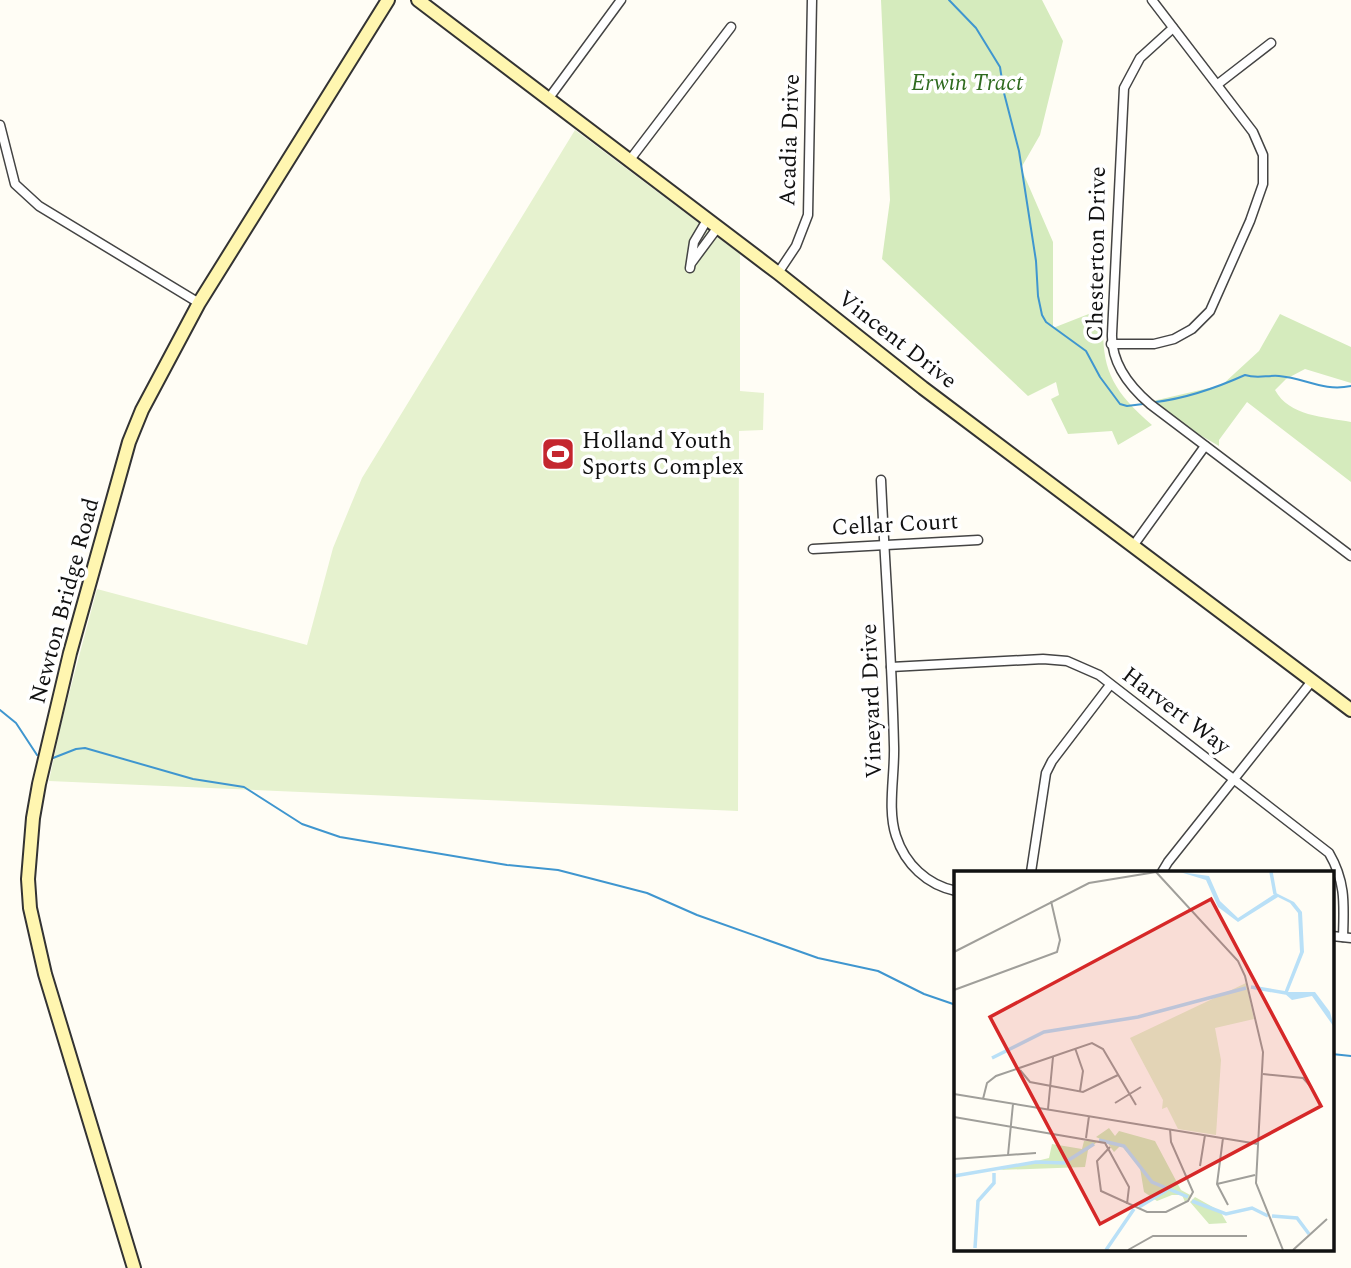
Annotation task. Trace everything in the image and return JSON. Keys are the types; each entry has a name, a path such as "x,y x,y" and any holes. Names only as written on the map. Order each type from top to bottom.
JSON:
{"main road":[{"name":"Newton Bridge Road","path":"134,1268 45,974 30,908 28,879 39,784 70,653 129,442 142,410 199,303 388,0"},
{"name":"Vincent Drive","path":"418,0 778,273 923,388 1351,710"}],"street":[{"path":"549,98 621,0"},
{"name":"Acadia Drive","path":"778,273 796,246 808,215 812,0"},
{"path":"1111,344 1164,342 1184,334 1198,324 1216,301 1250,222 1263,184 1263,155 1253,132 1152,0"},
{"path":"629,161 731,27"},
{"name":"Chesterton Drive","path":"1173,28 1140,58 1124,88 1111,344 1119,367 1134,388 1205,446 1351,556"},
{"path":"1218,84 1271,43"},
{"path":"0,125 15,184 39,206 199,303"},
{"path":"712,224 690,268 694,242 712,224"},
{"path":"1133,546 1205,446"},
{"name":"Vineyard Drive","path":"881,480 891,667 895,771 892,817 895,834 904,855 917,870 934,884 954,890"},
{"name":"Cellar Court","path":"813,549 978,540"},
{"name":"Harvert Way","path":"891,667 1043,659 1067,661 1082,667 1110,685 1329,853 1343,886 1347,938"},
{"path":"1163,871 1312,681"},
{"path":"1031,871 1046,772 1110,685"}],"green space":[{"name":"Erwin Tract","path":"881,0 1042,0 1063,41 1040,135 1021,168 1053,242 1053,328 1104,308 1104,345 1110,374 1125,399 1152,425 1118,445 1112,431 1068,434 1051,399 1059,395 1056,382 1028,396 882,259 890,200"},
{"name":"Holland Youth Sports Complex","path":"575,130 740,254 740,391 764,393 763,430 739,431 738,811 49,781 61,724 97,589 307,645 333,548 362,478"},
{"path":"1280,314 1351,347 1351,383 1305,369 1286,379 1275,390 1281,399 1298,410 1319,417 1351,422 1351,482 1247,402 1219,440 1219,446 1153,401 1222,385 1259,351"}],"waterway":[{"path":"949,0 976,28 1000,67 1019,151 1042,315 1046,322 1086,351 1100,377 1120,404 1143,404"},
{"path":"1156,402 1202,392 1245,375 1288,377 1332,387 1351,386"},
{"path":"0,710 16,723 37,755"},
{"path":"53,758 85,748 193,779 244,787 302,824 340,837 507,865 558,870 647,893 697,915 818,958 878,971 924,994 954,1004"},
{"path":"1334,1054 1351,1056"}],"place":[{"name":"Holland Youth Sports Complex","path":"558,454"}]}
